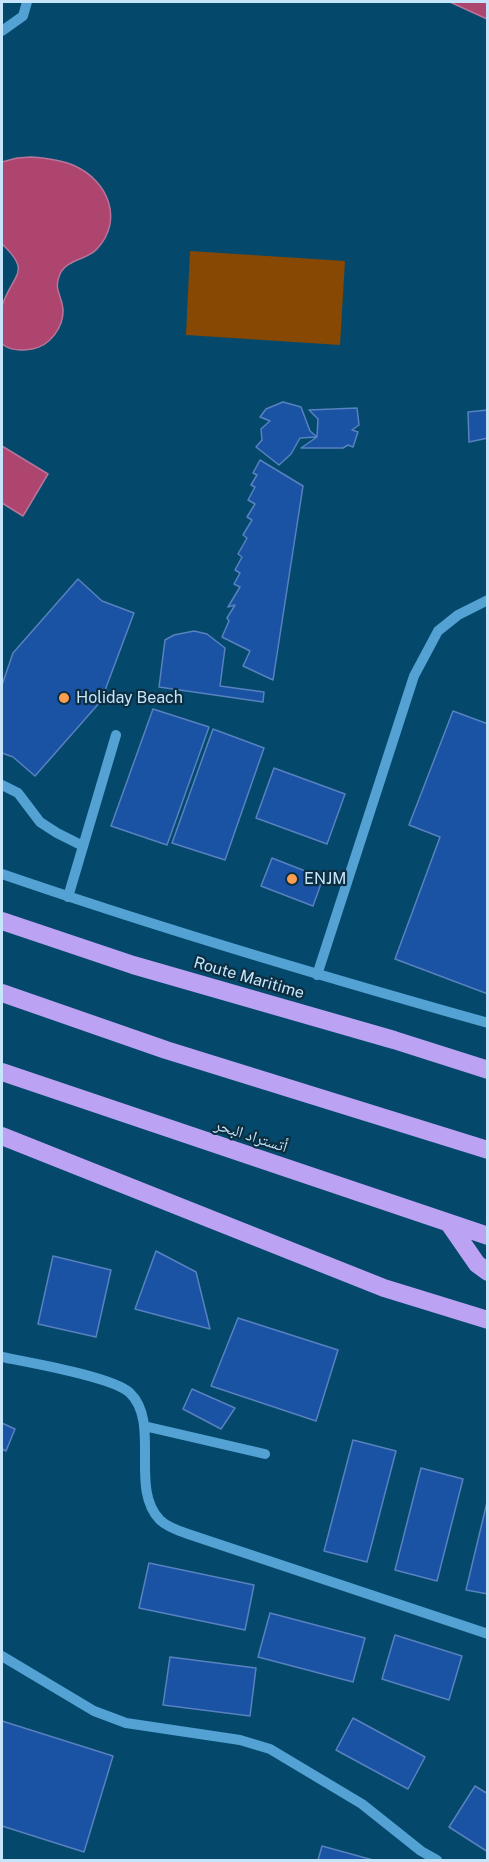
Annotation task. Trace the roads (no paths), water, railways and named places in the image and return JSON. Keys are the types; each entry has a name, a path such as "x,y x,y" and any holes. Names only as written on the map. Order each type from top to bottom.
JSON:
{"highway":[{"name":"Route Maritime","path":"2,921 133,965 488,1070"},
{"path":"2,993 166,1050 488,1150"},
{"name":"أتستراد البحر","path":"2,1072 488,1236"},
{"path":"2,1136 384,1288 488,1320"},
{"path":"450,1225 477,1264 488,1272"}],"street":[{"path":"2,31 23,16 27,2"},
{"path":"317,975 414,676 438,631 458,615 488,600"},
{"path":"68,897 116,735"},
{"path":"2,785 18,794 40,822 82,846"},
{"path":"2,874 317,975 488,1023"},
{"path":"2,1357 53,1367 116,1384 129,1392 139,1406 144,1426 145,1473 151,1507 162,1521 188,1534 488,1634"},
{"path":"144,1426 265,1454"},
{"path":"2,1656 94,1711 126,1723 240,1740 270,1749 362,1804 437,1860"}],"place":[{"name":"Holiday Beach","path":"64,698"},
{"name":"ENJM","path":"292,879"}]}
